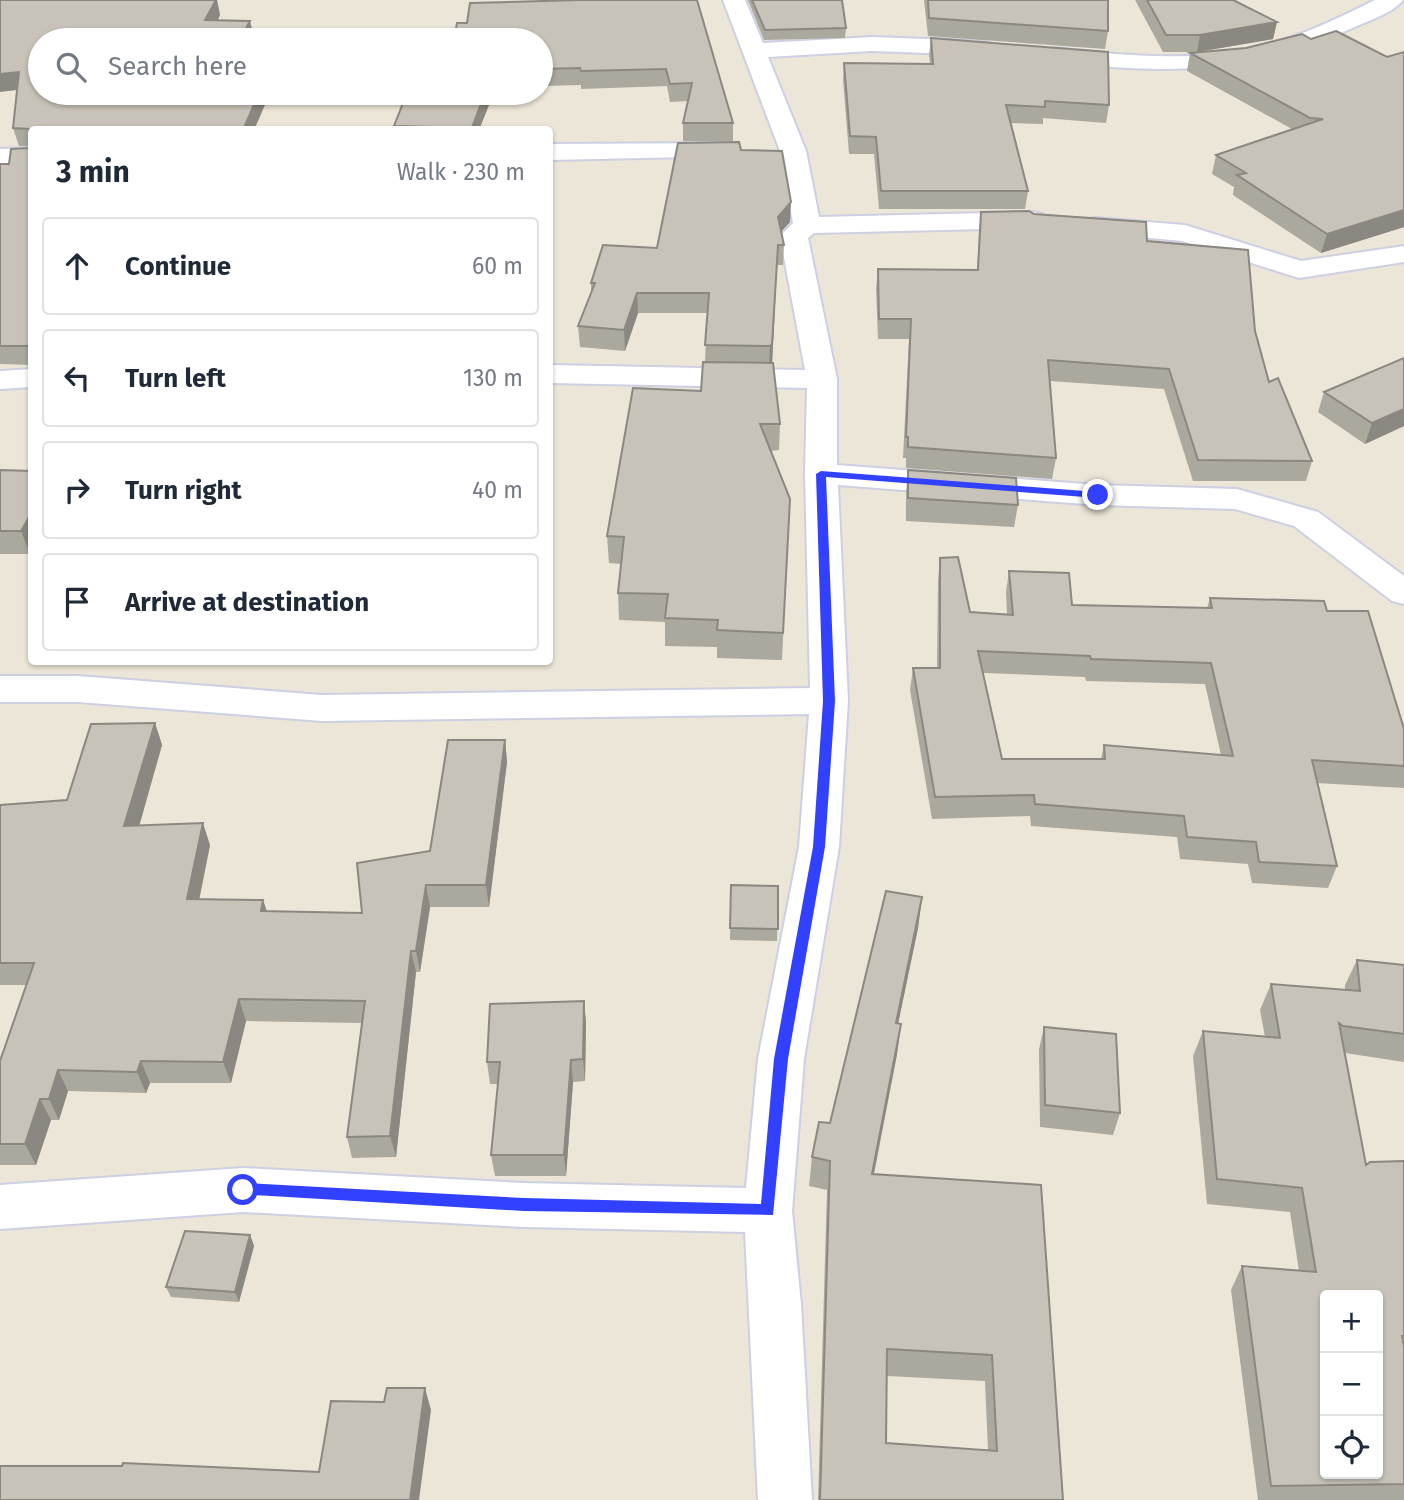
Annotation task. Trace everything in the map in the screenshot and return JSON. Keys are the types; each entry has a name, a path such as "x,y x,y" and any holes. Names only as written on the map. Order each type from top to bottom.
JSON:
{"street":[{"path":"734,0 753,51 770,152 807,225"},
{"path":"1036,53 1157,61 1225,60 1299,41 1351,21 1391,0 1404,5"},
{"path":"753,51 872,44 1009,51"},
{"path":"553,152 770,152"},
{"path":"0,157 28,156"},
{"path":"785,1500 776,1304 768,1211 781,1059 819,847 829,701 821,474 822,379 794,236 807,225 1026,220 1185,233 1299,270 1404,254"},
{"path":"553,374 822,379"},
{"path":"0,380 28,378"},
{"path":"821,474 1098,495 1237,499 1306,519 1404,593"},
{"path":"0,689 78,689 322,708 829,701"},
{"path":"0,1207 243,1190 524,1205 768,1211"}],"building":[{"path":"0,0 216,0 205,20 250,21 246,28 28,28 28,105 254,105 245,126 13,128 19,72 0,74"},
{"path":"697,0 733,123 683,123 692,83 670,84 666,69 581,71 580,68 553,69 553,28 456,28 457,23 467,23 470,3"},
{"path":"752,0 842,0 846,28 765,30"},
{"path":"928,0 1108,0 1108,31 929,18"},
{"path":"1147,0 1233,0 1277,22 1200,35 1166,35"},
{"path":"1336,31 1387,57 1404,52 1404,210 1327,234 1237,175 1246,173 1216,155 1323,119 1310,118 1190,53 1246,48 1302,34 1311,39"},
{"path":"931,38 1108,52 1109,105 1045,101 1045,107 1006,105 1028,191 881,191 876,137 850,136 844,63 933,64"},
{"path":"402,105 480,105 473,126 394,126"},
{"path":"739,142 741,150 782,151 791,202 778,217 784,245 778,245 772,344 705,345 709,293 637,293 624,330 578,326 595,283 591,283 603,245 657,248 678,143"},
{"path":"28,148 28,346 0,346 0,164 9,164 11,149"},
{"path":"1029,211 1034,214 1146,222 1147,241 1248,250 1255,331 1269,382 1278,378 1312,461 1198,460 1169,369 1048,360 1056,458 908,447 906,437 911,319 879,319 878,269 978,270 981,212"},
{"path":"1404,358 1404,409 1372,423 1324,392"},
{"path":"703,362 773,363 780,424 760,424 790,499 783,633 717,630 718,620 665,618 668,594 618,593 624,537 607,536 633,388 701,391"},
{"path":"0,470 28,471 28,519 21,531 0,531"},
{"path":"908,470 1016,478 1018,505 908,498"},
{"path":"958,557 970,612 1013,615 1009,571 1069,573 1072,605 1212,608 1210,598 1324,601 1327,611 1368,611 1404,729 1404,766 1312,760 1337,866 1259,862 1256,842 1187,837 1184,816 1035,804 1034,795 935,797 913,668 940,668 940,558","holes":["978,651 1090,656 1091,659 1211,663 1233,756 1104,745 1105,759 1002,759"]},
{"path":"155,723 124,826 203,823 187,899 263,900 261,911 362,913 357,863 430,851 448,740 505,740 486,885 426,885 416,951 411,951 390,1136 347,1137 365,1001 239,999 223,1062 141,1061 137,1072 58,1070 49,1099 40,1099 25,1144 0,1144 0,1061 34,963 0,963 0,805 67,800 91,724"},
{"path":"731,885 778,886 778,929 730,928"},
{"path":"886,891 922,897 896,1023 901,1024 872,1174 1041,1185 1063,1500 820,1500 830,1161 812,1157 819,1122 830,1123","holes":["887,1349 992,1355 997,1451 886,1443"]},
{"path":"1357,960 1404,965 1404,1034 1343,1026 1339,1023 1366,1165 1370,1162 1404,1161 1404,1484 1271,1486 1242,1266 1316,1272 1302,1188 1217,1179 1203,1031 1280,1038 1271,984 1360,991"},
{"path":"584,1001 583,1059 571,1060 564,1155 491,1155 500,1062 487,1062 490,1004"},
{"path":"1044,1027 1116,1034 1120,1113 1045,1105"},
{"path":"185,1231 250,1235 235,1292 166,1287"},
{"path":"387,1388 425,1388 410,1500 0,1500 0,1466 122,1466 123,1463 319,1472 331,1401 384,1402"}],"route":[{"path":"243,1190 524,1205 768,1211 781,1059 819,847 829,701 821,474 1098,495"}]}
